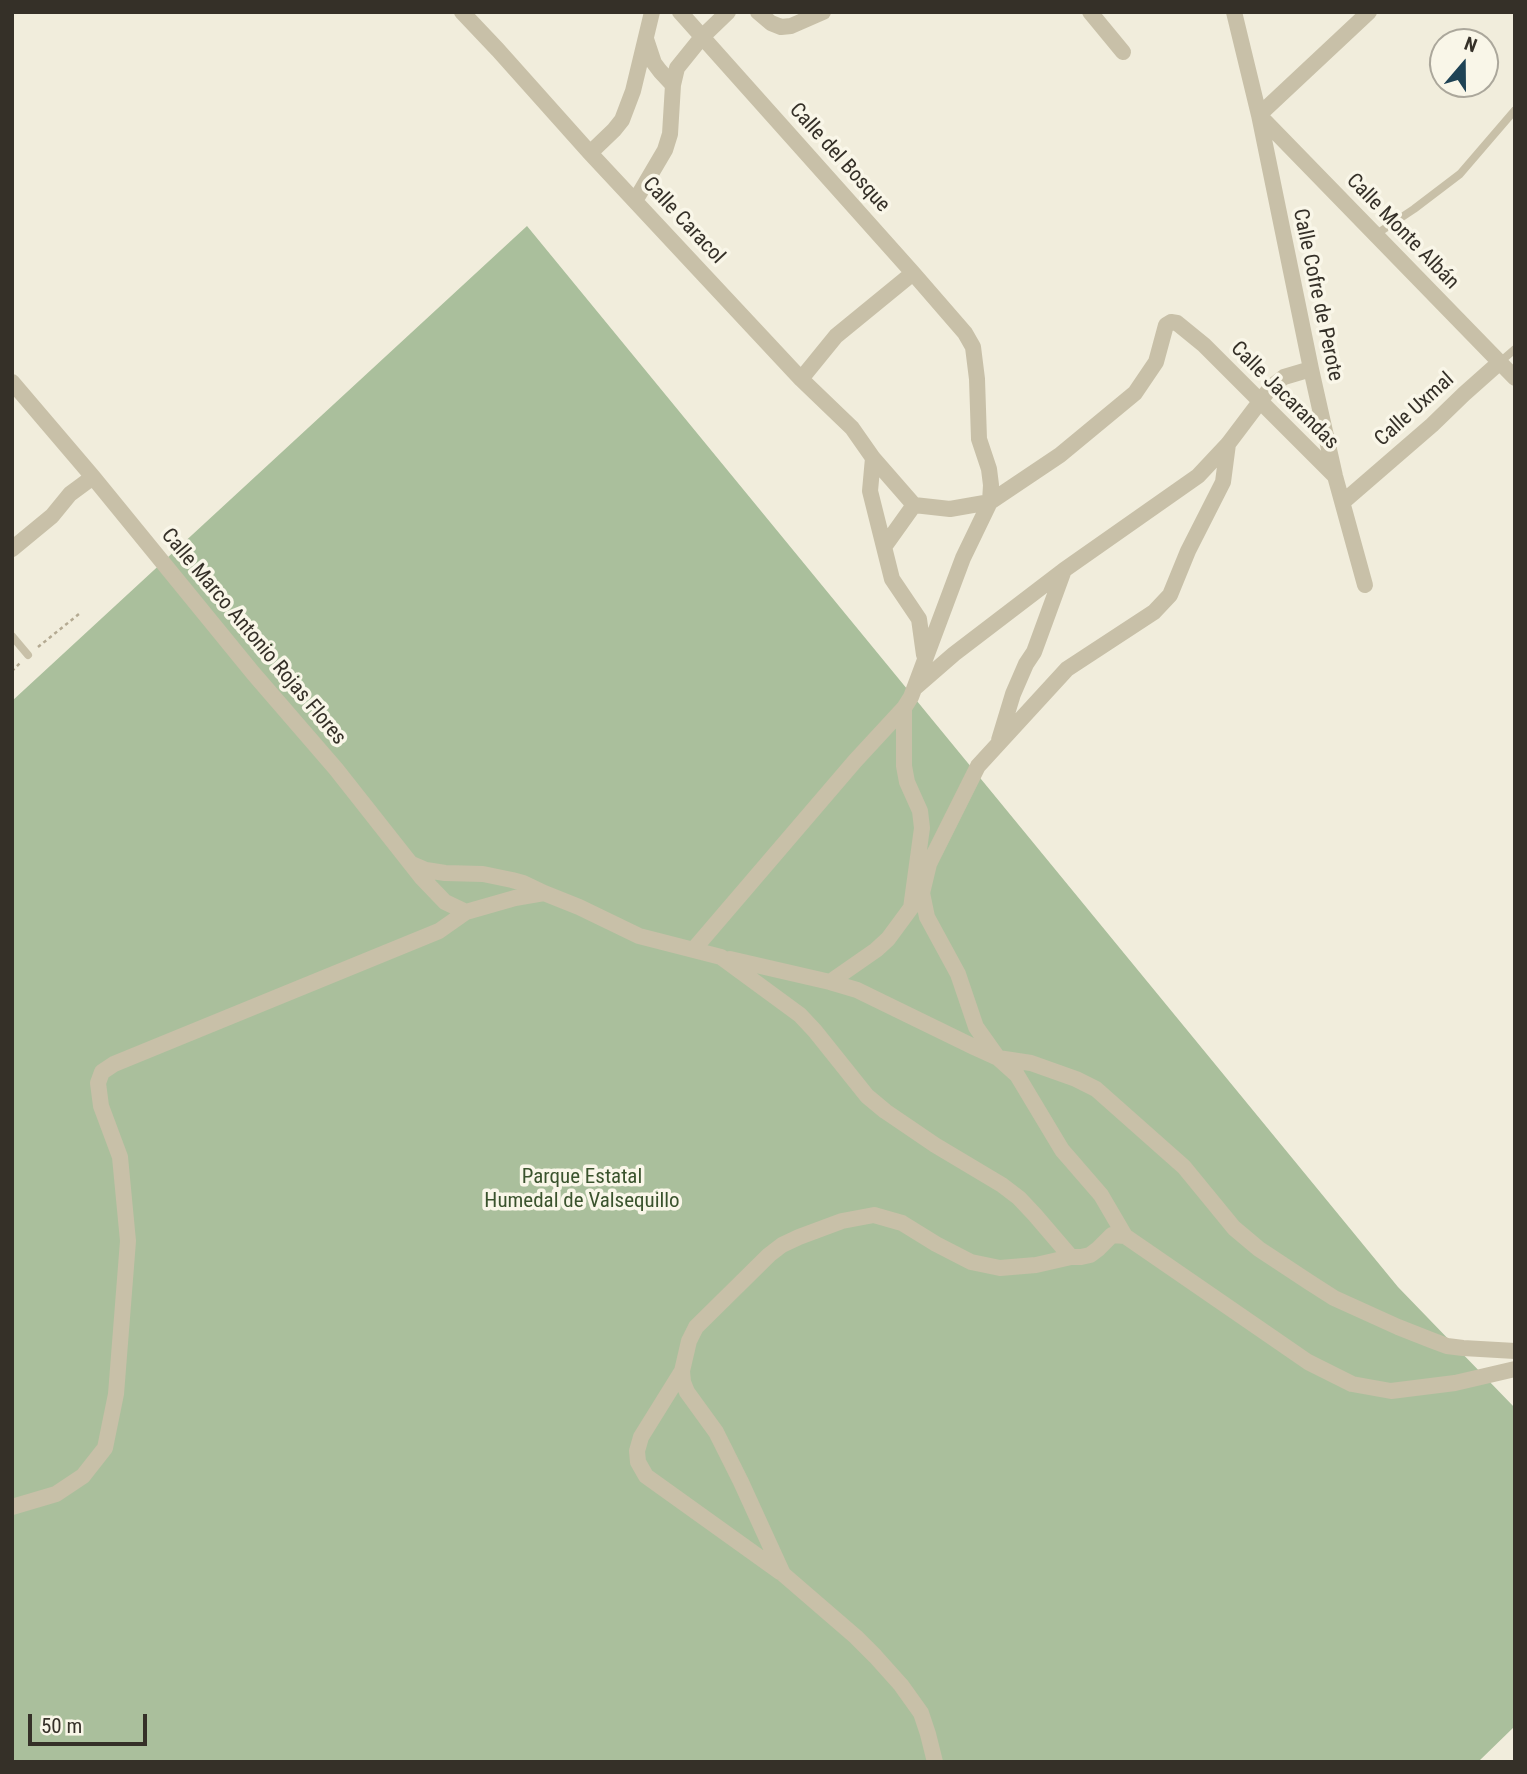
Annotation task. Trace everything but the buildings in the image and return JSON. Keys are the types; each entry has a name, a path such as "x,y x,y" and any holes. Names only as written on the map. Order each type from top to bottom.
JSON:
{"street":[{"name":"Calle Caracol","path":"462,12 801,379 852,428 873,458 915,505"},
{"path":"590,153 622,120 633,91 652,12"},
{"name":"Calle del Bosque","path":"680,12 965,334 973,347 979,439 989,469 990,502"},
{"path":"635,201 668,142 677,68 702,37 728,12"},
{"path":"758,12 771,23 781,27 791,26 823,12"},
{"path":"1090,12 1123,52"},
{"name":"Calle Cofre de Perote","path":"1234,12 1259,115 1335,476 1365,585"},
{"path":"1259,115 1369,12"},
{"path":"646,39 654,63 673,85"},
{"name":"Calle Monte Albán","path":"1259,115 1515,378"},
{"path":"801,379 836,336 914,274"},
{"name":"Calle Jacarandas","path":"990,502 1060,455 1135,393 1156,362 1166,325 1171,322 1177,323 1203,345 1335,476"},
{"name":"Calle Uxmal","path":"1343,502 1500,362"},
{"path":"916,688 954,654 1064,570 1198,476 1228,444 1270,387 1284,377 1311,369"},
{"name":"Calle Marco Antonio Rojas Flores","path":"12,382 336,769 422,878 445,902 466,912"},
{"path":"830,982 888,939 922,893 929,864 978,766 1068,669 1154,612 1170,595 1188,551 1223,482 1228,444"},
{"path":"873,458 870,491 892,579 919,619 924,659"},
{"path":"12,549 52,516 69,494 93,477"},
{"path":"884,547 915,505 950,509 990,502"},
{"path":"694,949 855,761 904,708 916,688 924,659 963,558 990,502"},
{"path":"998,744 1013,694 1034,652 1064,570"},
{"path":"904,708 904,766 907,782 920,811 922,828 911,908"},
{"path":"410,863 426,870 483,874 512,880 579,907 630,933 857,990 998,1058 1031,1063 1076,1079 1096,1089 1184,1167 1234,1228 1259,1249 1334,1298 1447,1346 1515,1351"},
{"path":"12,1507 56,1494 83,1476 105,1448 116,1394 128,1241 120,1157 101,1106 98,1083 102,1072 114,1063 439,931 466,912 544,893"},
{"path":"922,893 927,917 958,974 976,1027 998,1058 1017,1075 1062,1150 1101,1195 1125,1236 1308,1362 1352,1384 1391,1391 1455,1383 1515,1369"},
{"path":"721,957 800,1015 867,1096 885,1111 1019,1198 1071,1257"},
{"path":"783,1574 716,1432 687,1392 683,1382 682,1371 689,1341 696,1326 782,1245 842,1221 874,1215 902,1223 971,1262 999,1268 1036,1265 1071,1257 1081,1258 1090,1255 1112,1235 1125,1236"},
{"path":"682,1371 640,1437 637,1451 646,1476 783,1574 856,1637 901,1685 921,1713 934,1760"}],"lane":[{"path":"1375,235 1460,174 1515,110"},
{"name":"Calle Uxmal","path":"1500,362 1515,349"},
{"path":"12,636 28,655"}],"path":[{"path":"28,655 79,614"}],"green space":[{"name":"Parque Estatal Humedal de Valsequillo","path":"527,226 1398,1287 1515,1408 1515,1726 1478,1762 12,1762 12,701"}]}
